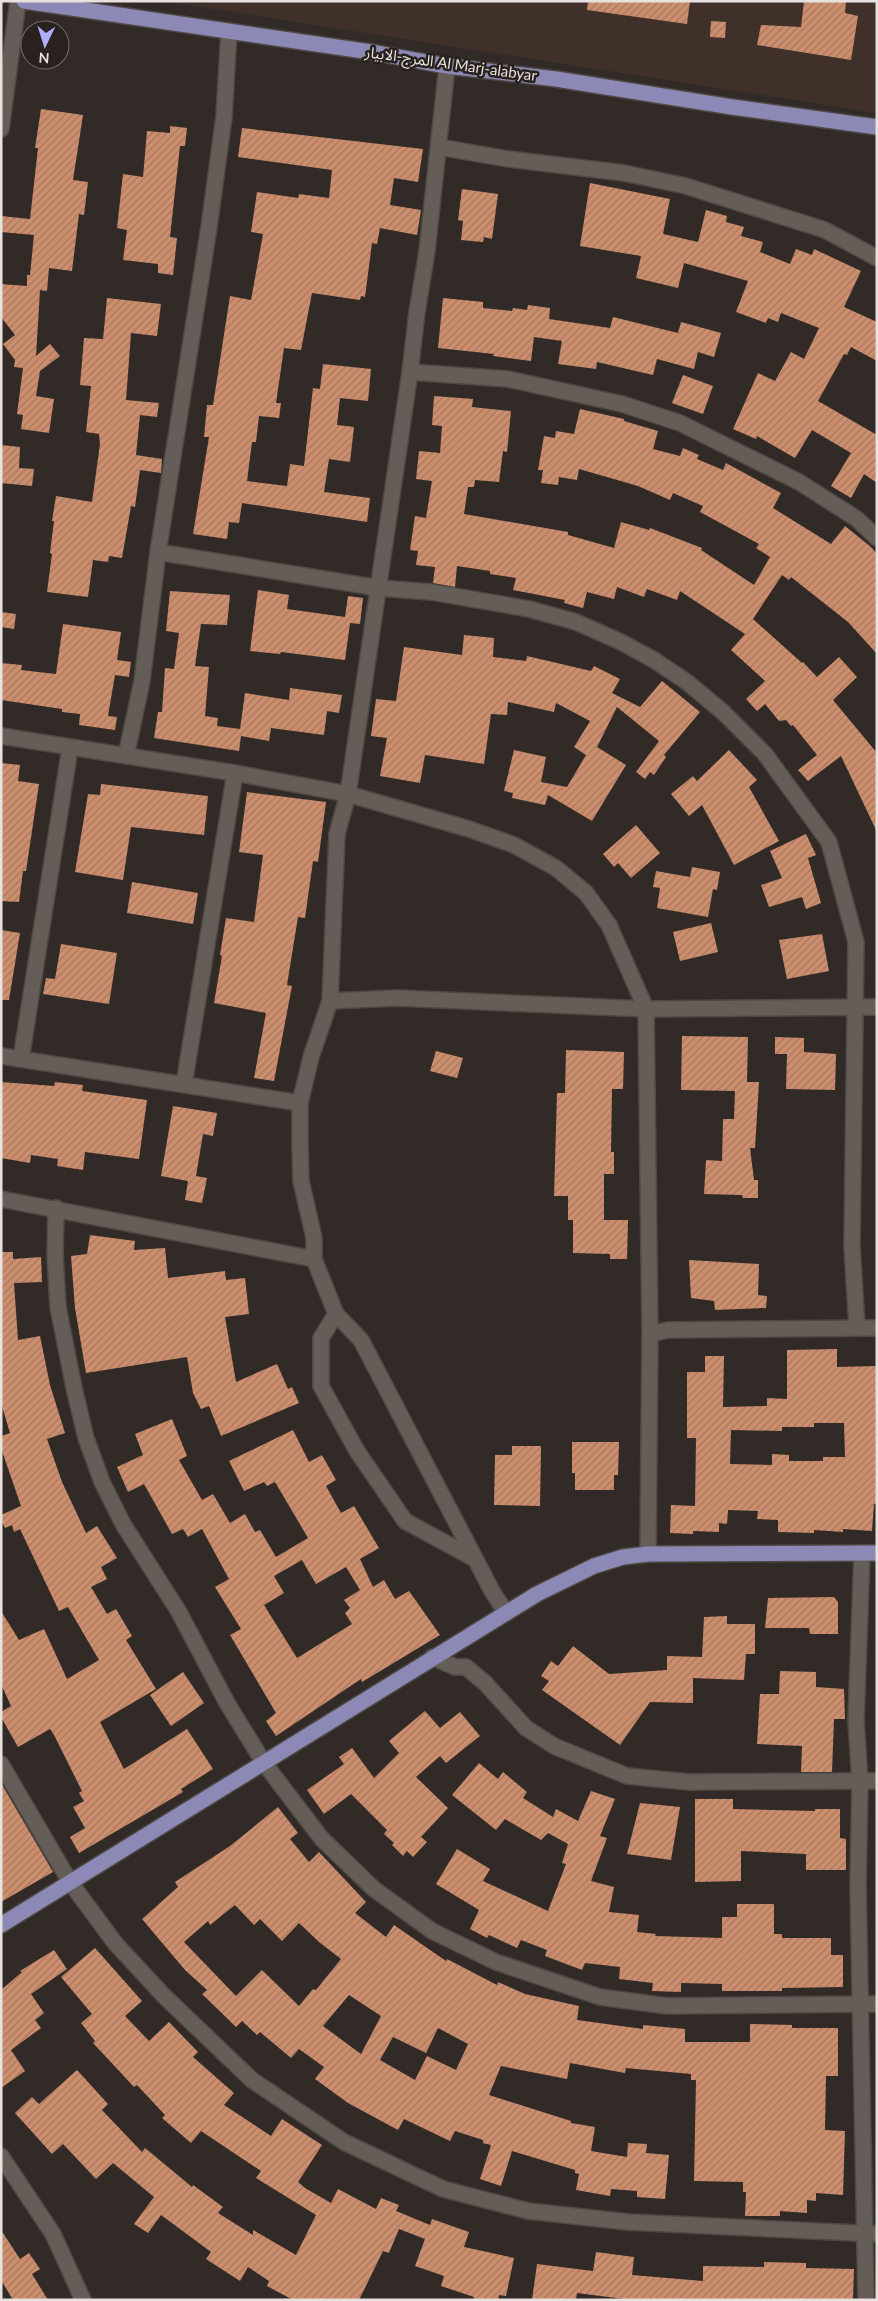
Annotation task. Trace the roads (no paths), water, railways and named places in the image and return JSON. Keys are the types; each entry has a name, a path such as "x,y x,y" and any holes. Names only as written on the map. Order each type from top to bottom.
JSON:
{"main road":[{"name":"المرج-الابيار Al Marj-alabyar","path":"24,1 406,57 447,66 547,78 732,107 877,127"},
{"path":"1,1925 432,1657 544,1590 594,1566 623,1557 648,1554 869,1553"}],"street":[{"path":"1,129 18,1"},
{"path":"126,756 142,681 158,552 224,117 229,31"},
{"path":"447,66 439,147 410,372 348,794 337,834 330,1001 310,1057 300,1103 301,1181 314,1238 314,1259 336,1314 361,1340 506,1613"},
{"path":"439,147 508,159 624,173 686,186 825,230 877,258"},
{"path":"410,372 508,379 622,404 680,423 799,482 857,519 877,538"},
{"path":"158,552 379,588 431,592 486,601 529,609 576,622 621,642 654,660 687,682 724,713 765,754 829,842 856,942 857,1007 852,1246 857,1328"},
{"path":"1,736 235,773 348,794 469,829 514,845 556,868 586,893 609,925 646,1009 650,1334 648,1554"},
{"path":"21,1059 70,748"},
{"path":"184,1084 235,773"},
{"path":"330,1001 397,998 646,1009 877,1007"},
{"path":"1,1056 300,1103"},
{"path":"1,1199 56,1208 314,1259"},
{"path":"56,1208 55,1254 58,1307 86,1438 102,1482 123,1524 178,1612 227,1703 264,1763 322,1839 374,1889 432,1930 496,1962 600,1997 666,2006 877,2004"},
{"path":"336,1314 321,1338 321,1386 356,1451 405,1521 476,1559"},
{"path":"650,1334 668,1330 877,1328"},
{"path":"866,2300 871,2234 860,2005 858,1885 860,1782 856,1720 869,1553"},
{"path":"432,1657 456,1667 466,1666 485,1683 526,1728 554,1746 627,1776 689,1782 877,1782"},
{"path":"1,1764 70,1882 115,1943 145,1976 252,2080 344,2142 443,2189 528,2211 628,2222 871,2234"},
{"path":"1,2156 53,2234 84,2300"}]}
